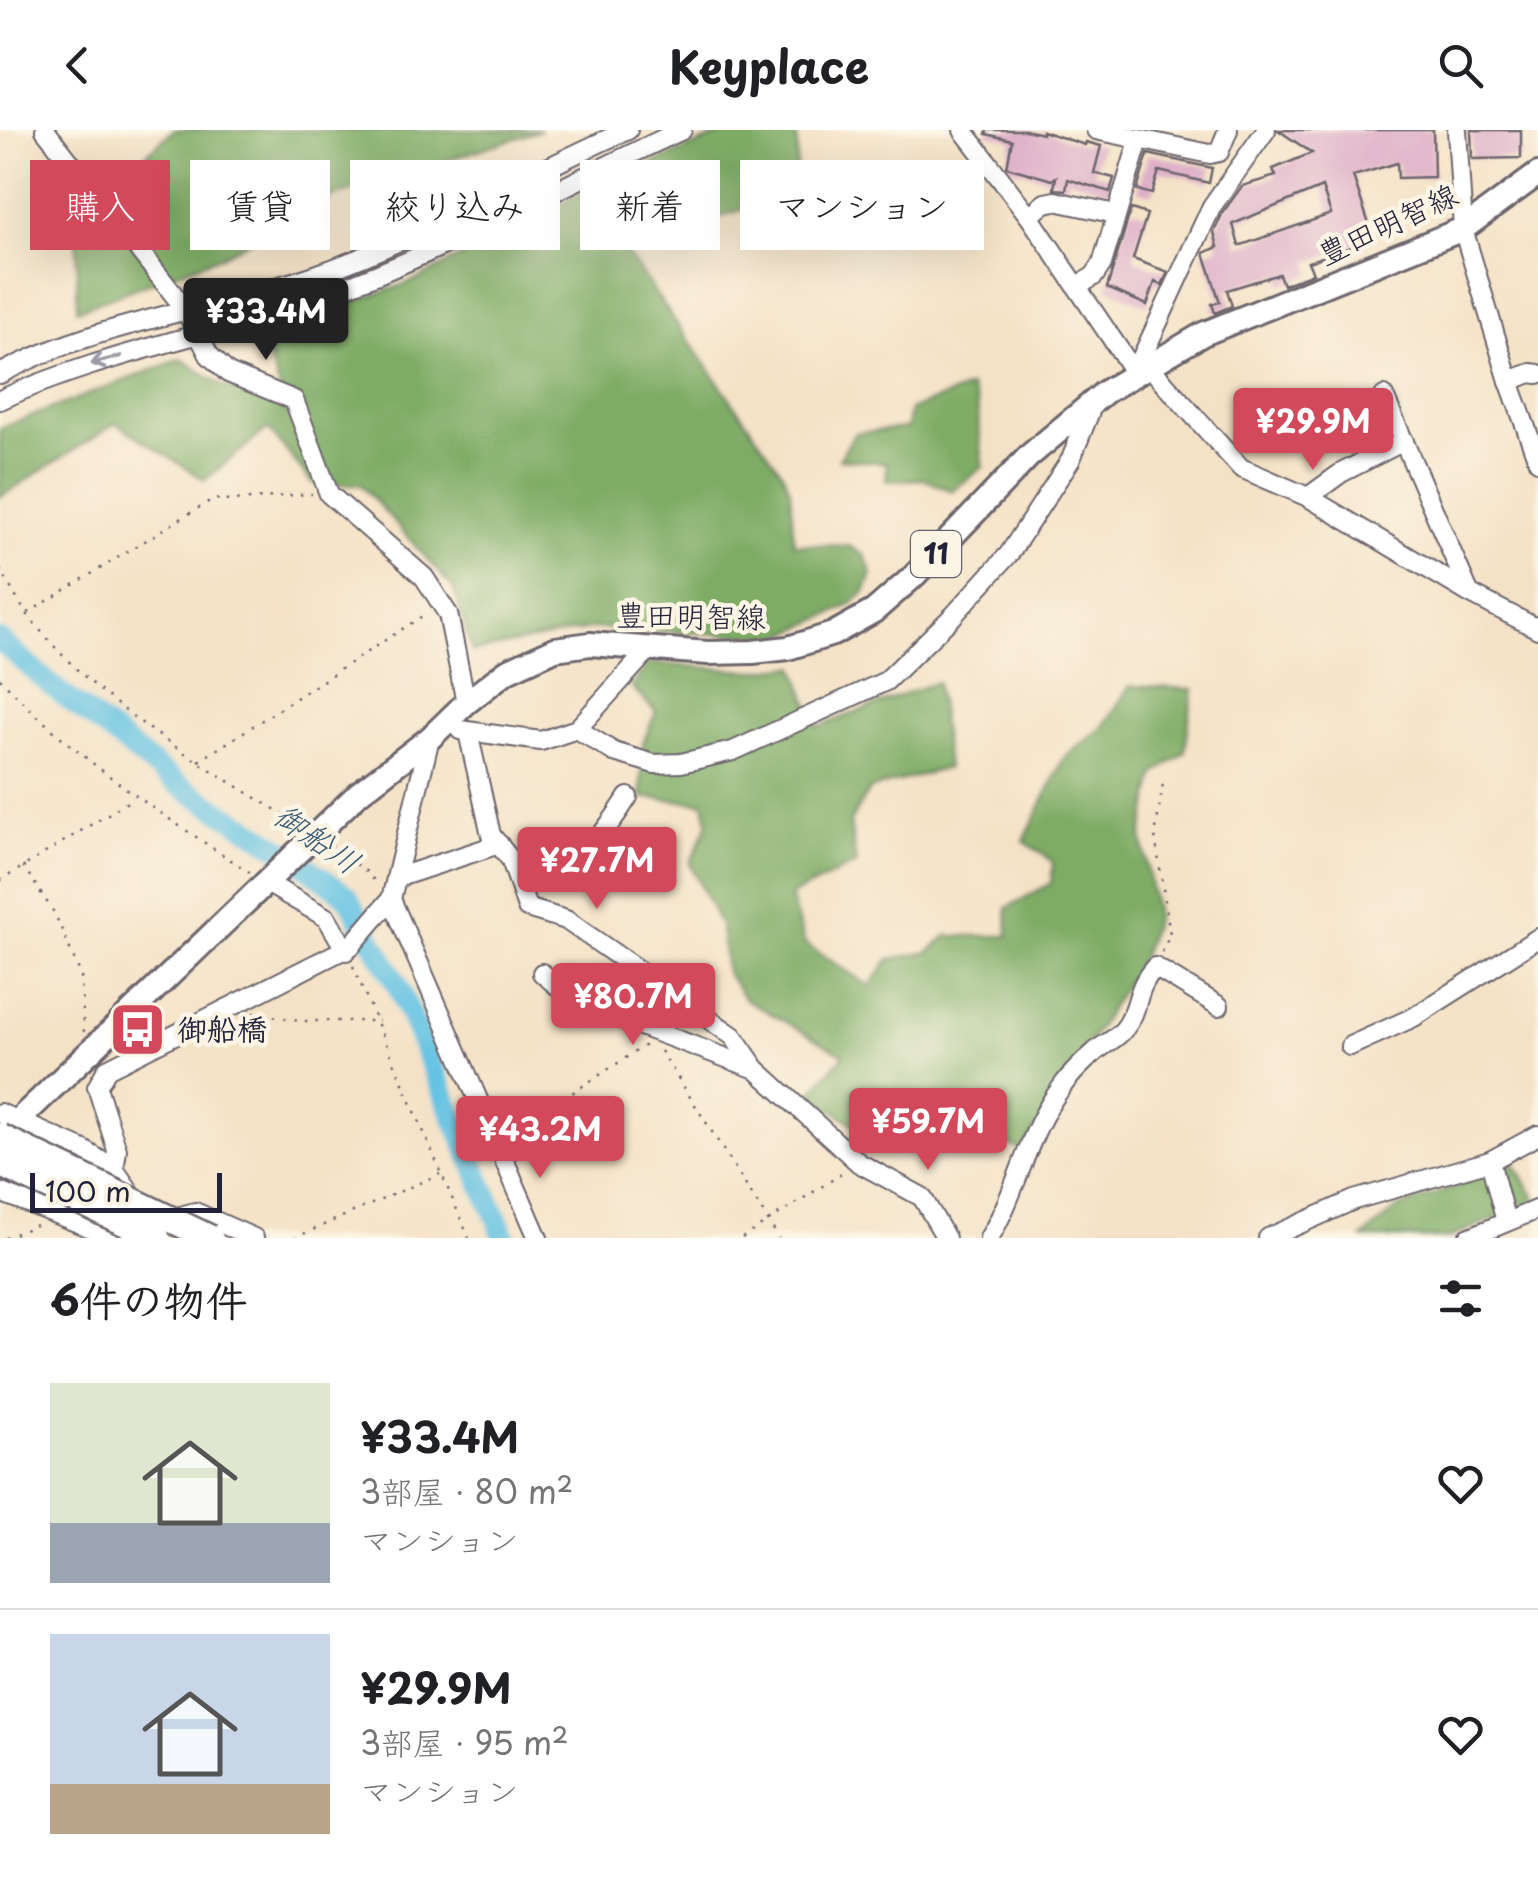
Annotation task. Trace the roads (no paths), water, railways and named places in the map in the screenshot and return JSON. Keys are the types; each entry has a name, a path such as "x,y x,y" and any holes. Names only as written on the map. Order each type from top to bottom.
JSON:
{"highway":[{"path":"4,1127 210,1238"},
{"path":"0,1164 156,1233"}],"main road":[{"name":"豊田明智線","path":"4,1127 314,839 358,793 507,671 554,649 590,644 708,653 771,650 803,644 846,626 874,610 914,576 1029,456 1095,398 1203,334 1463,230 1538,174"}],"street":[{"path":"70,130 48,135 185,310 209,356 228,373 294,400 328,494 424,578 442,604 454,638 466,703"},
{"path":"0,374 69,344 317,274 439,224 628,130"},
{"path":"0,400 76,368 322,296 445,248 682,130"},
{"path":"963,130 1142,369 1241,468 1308,497 1469,593 1538,629"},
{"path":"1096,130 1210,154 1219,152 1228,130"},
{"path":"1142,369 1212,206 1266,130"},
{"path":"1456,130 1463,230 1509,381 1538,460"},
{"path":"1078,286 1094,276 1102,264 1139,140"},
{"path":"1029,216 1045,203 1055,201 1116,214"},
{"path":"1509,381 1538,374"},
{"path":"1384,396 1469,593"},
{"path":"577,728 614,752 654,764 681,763 733,751 886,681 1009,554 1071,459 1095,398"},
{"path":"1308,497 1340,474 1404,442"},
{"path":"114,1169 117,1150 97,1087 107,1069 349,948 391,899 436,732 541,741 577,728 651,648"},
{"path":"468,732 492,834 512,863 526,908 566,920 733,1036 756,1069 859,1163 922,1197 946,1238"},
{"path":"512,863 566,866 608,828 628,797"},
{"path":"396,878 499,844"},
{"path":"267,883 327,918 349,948"},
{"path":"391,899 538,1238"},
{"path":"1350,1046 1414,1017 1538,938"},
{"path":"988,1238 1006,1209 1044,1116 1059,1090 1098,1049 1128,1025 1142,982 1156,967 1219,1006"},
{"path":"542,973 576,1002 756,1069"},
{"path":"4,1127 84,1150 114,1169 156,1233"},
{"path":"1268,1238 1354,1200 1490,1161 1538,1135"},
{"path":"56,1216 84,1150"},
{"path":"1490,1161 1506,1222"},
{"path":"0,1192 106,1234 156,1233 195,1212 254,1238"},
{"path":"1468,1238 1538,1209"}],"waterway":[{"name":"御船川","path":"0,640 48,683 180,786 289,854 347,896 397,984 505,1238"}],"place":[{"name":"御船橋","path":"138,1030"}]}
